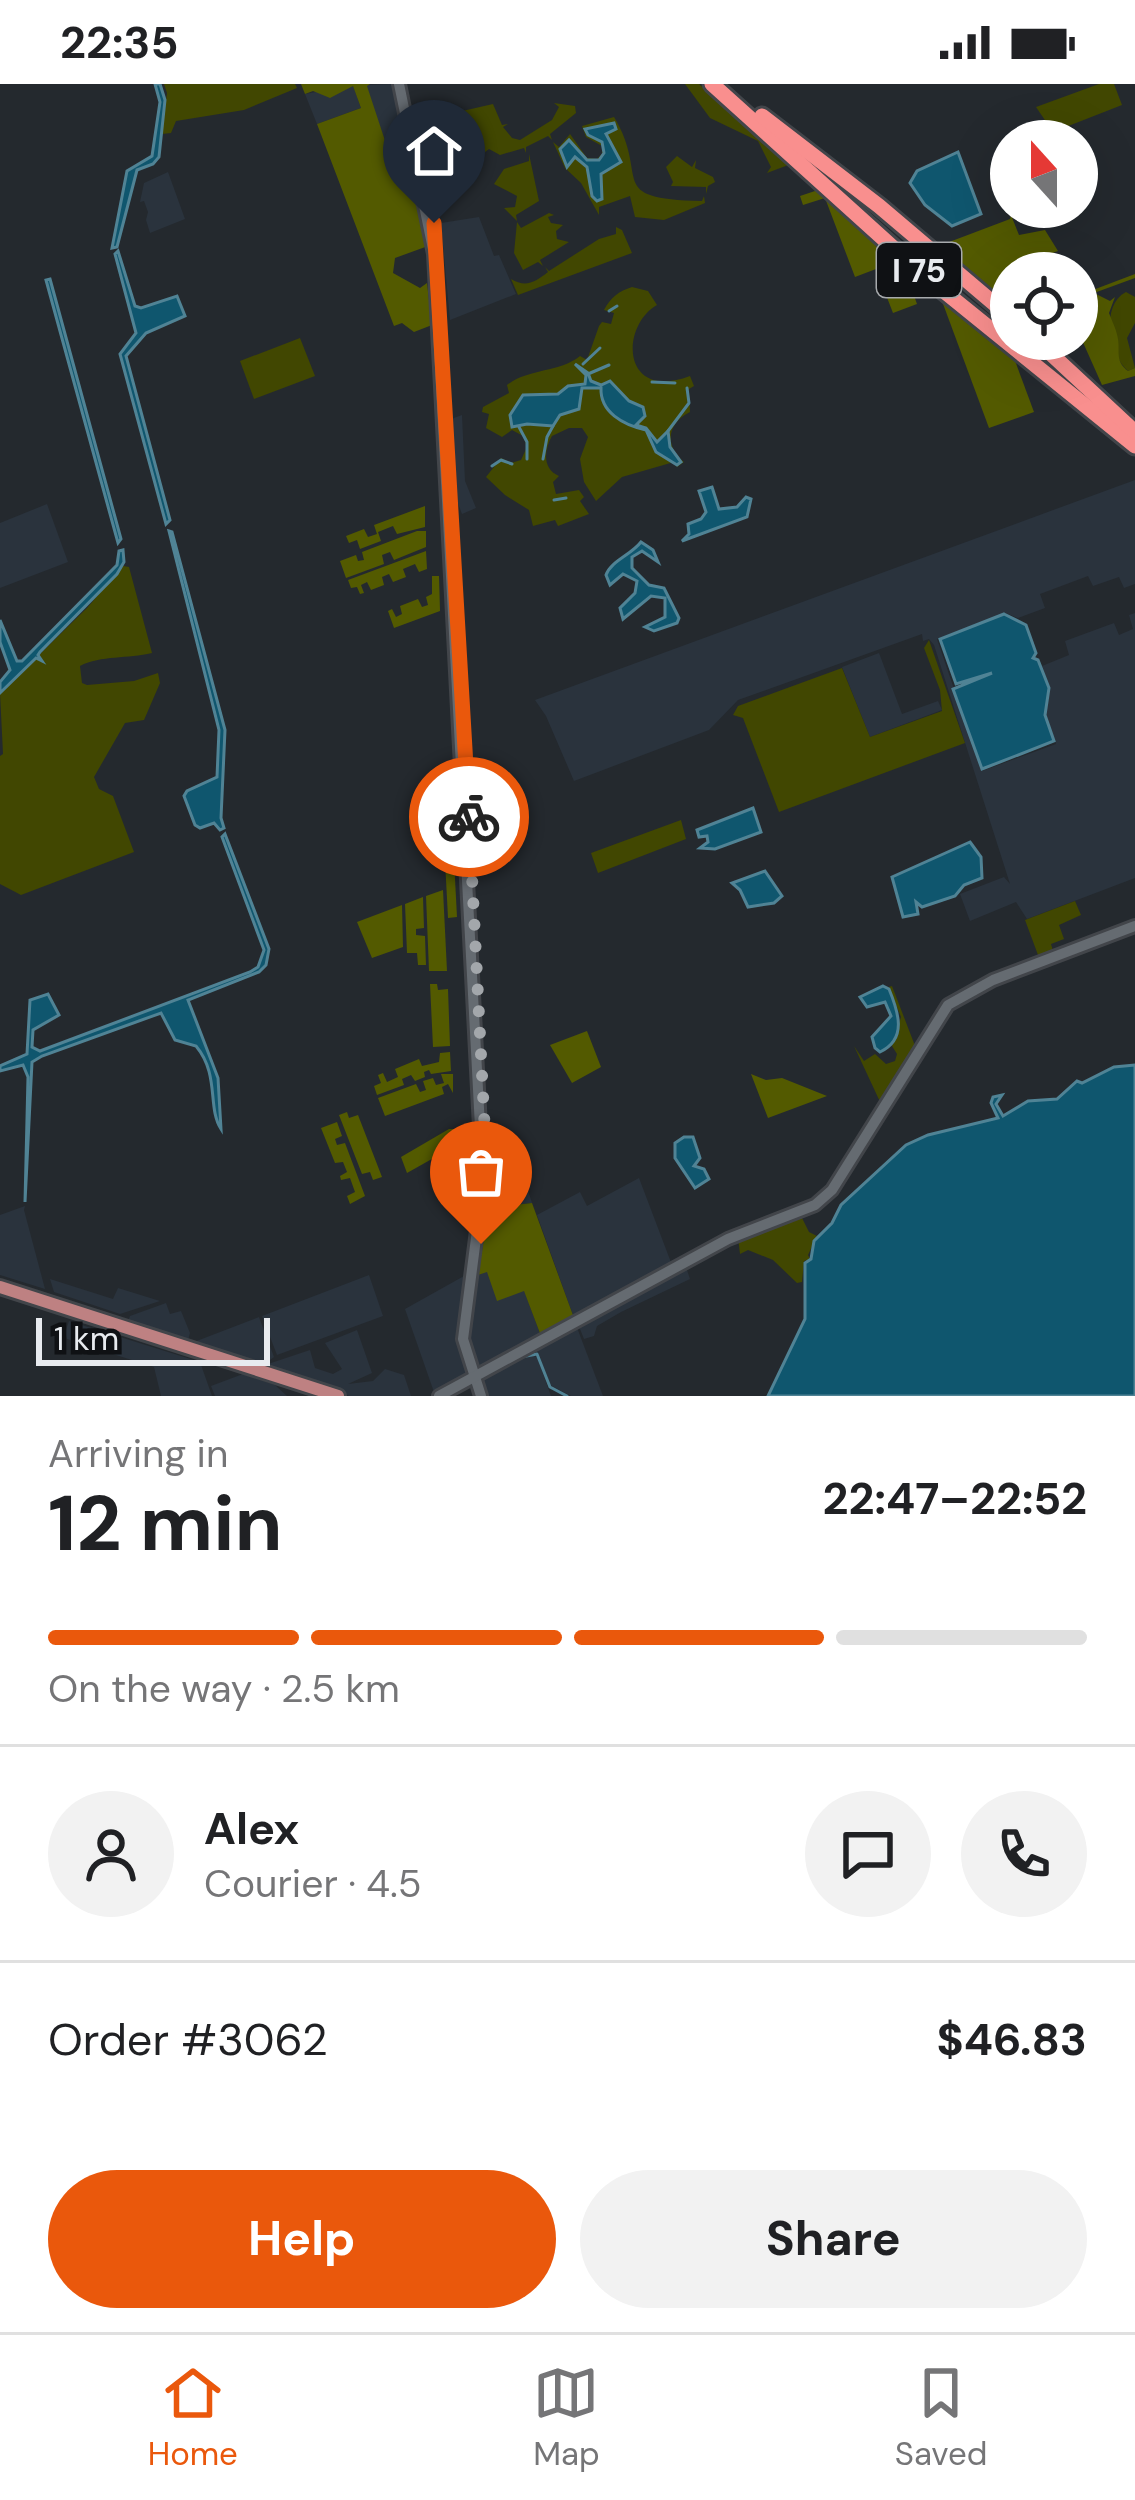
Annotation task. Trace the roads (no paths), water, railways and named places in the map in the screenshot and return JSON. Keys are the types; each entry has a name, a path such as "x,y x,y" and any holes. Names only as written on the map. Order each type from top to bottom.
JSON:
{"highway":[{"name":"I 75","path":"712,84 920,271 1135,446"},
{"name":"I 75","path":"723,84 990,300"},
{"path":"1058,360 1135,432"}],"main road":[{"path":"401,84 432,237 443,387 483,1184 466,1332"},
{"path":"439,1396 728,1239 823,1201 948,1005 993,980 1135,926"},
{"path":"471,1289 466,1332 483,1396"},
{"path":"0,1290 200,1354"},
{"path":"0,1290 328,1395"}],"water":[{"path":"155,84 160,84 165,100 159,157 137,170 117,247 112,248 127,171 152,156 160,102"},
{"path":"614,123 616,129 606,134 621,162 601,174 602,199 597,201 587,167 575,157 567,167 560,149 569,140 587,160 599,160 604,153 602,142 585,129"},
{"path":"958,152 981,214 952,226 925,205 910,183 917,171"},
{"path":"118,251 135,306 177,296 185,316 146,333 126,356 170,520 166,524 120,354 136,333"},
{"path":"50,279 121,539 118,543 46,280"},
{"path":"575,364 588,373 591,381 601,385 610,381 629,401 643,407 645,416 636,425 646,428 657,442 668,431 670,447 681,462 677,465 656,452 646,430 614,416 604,404 601,388 582,388 579,409 560,415 553,426 512,427 510,415 523,395 558,394 568,386 585,384 586,375"},
{"path":"712,487 719,509 751,499 747,517 682,541 689,534 688,524 706,512 699,491"},
{"path":"169,531 225,730 224,828 220,830 214,823 195,825 184,796 217,777 219,730"},
{"path":"641,542 653,550 658,562 642,551 632,557 632,568 649,585 664,588 679,618 654,631 645,627 665,617 665,598 651,596 623,619 620,608 635,593 637,581 623,574 610,585 606,575"},
{"path":"123,550 124,562 117,574 40,652 42,661 36,658 0,693 0,682 10,670 0,642 0,620 17,661 22,661 117,565"},
{"path":"1004,614 1026,625 1036,653 1033,658 1049,688 1045,715 1054,741 982,769 953,689 992,673 956,684 940,639"},
{"path":"753,808 761,832 715,849 700,848 708,842 707,836 699,837 697,830"},
{"path":"225,834 269,949 266,965 259,972 188,1000 218,1078 221,1129 203,1057 196,1046 175,1040 161,1013 42,1056 32,1062 25,1202 28,1077 23,1065 0,1071 0,1066 27,1054 30,1000 48,994 59,1015 33,1030 32,1047 40,1051 258,967 264,950 222,837"},
{"path":"970,842 981,857 982,878 964,885 955,896 922,907 916,902 918,914 903,917 892,877"},
{"path":"765,871 782,896 774,903 748,907 732,883"},
{"path":"883,986 889,989 895,1006 898,1032 880,1052 872,1037 891,1016 885,1002 867,1007 860,997"},
{"path":"1135,1065 1135,1396 768,1396 805,1319 805,1263 811,1259 814,1241 832,1223 841,1205 906,1145 998,1118 993,1097 1002,1095 996,1104 1003,1116 1028,1101 1057,1099 1077,1081 1082,1083 1114,1067"},
{"path":"693,1137 700,1158 694,1166 704,1169 709,1179 695,1188 675,1158 675,1143"}],"waterway":[{"path":"609,311 617,306"},
{"path":"583,364 600,348"},
{"path":"588,374 609,365"},
{"path":"652,382 675,383"},
{"path":"668,431 689,403 687,388"},
{"path":"543,459 553,426"},
{"path":"519,427 527,442 527,459"},
{"path":"492,466 501,460 512,464"},
{"path":"554,500 566,498"},
{"path":"521,1357 537,1354 550,1387 567,1396"}]}
